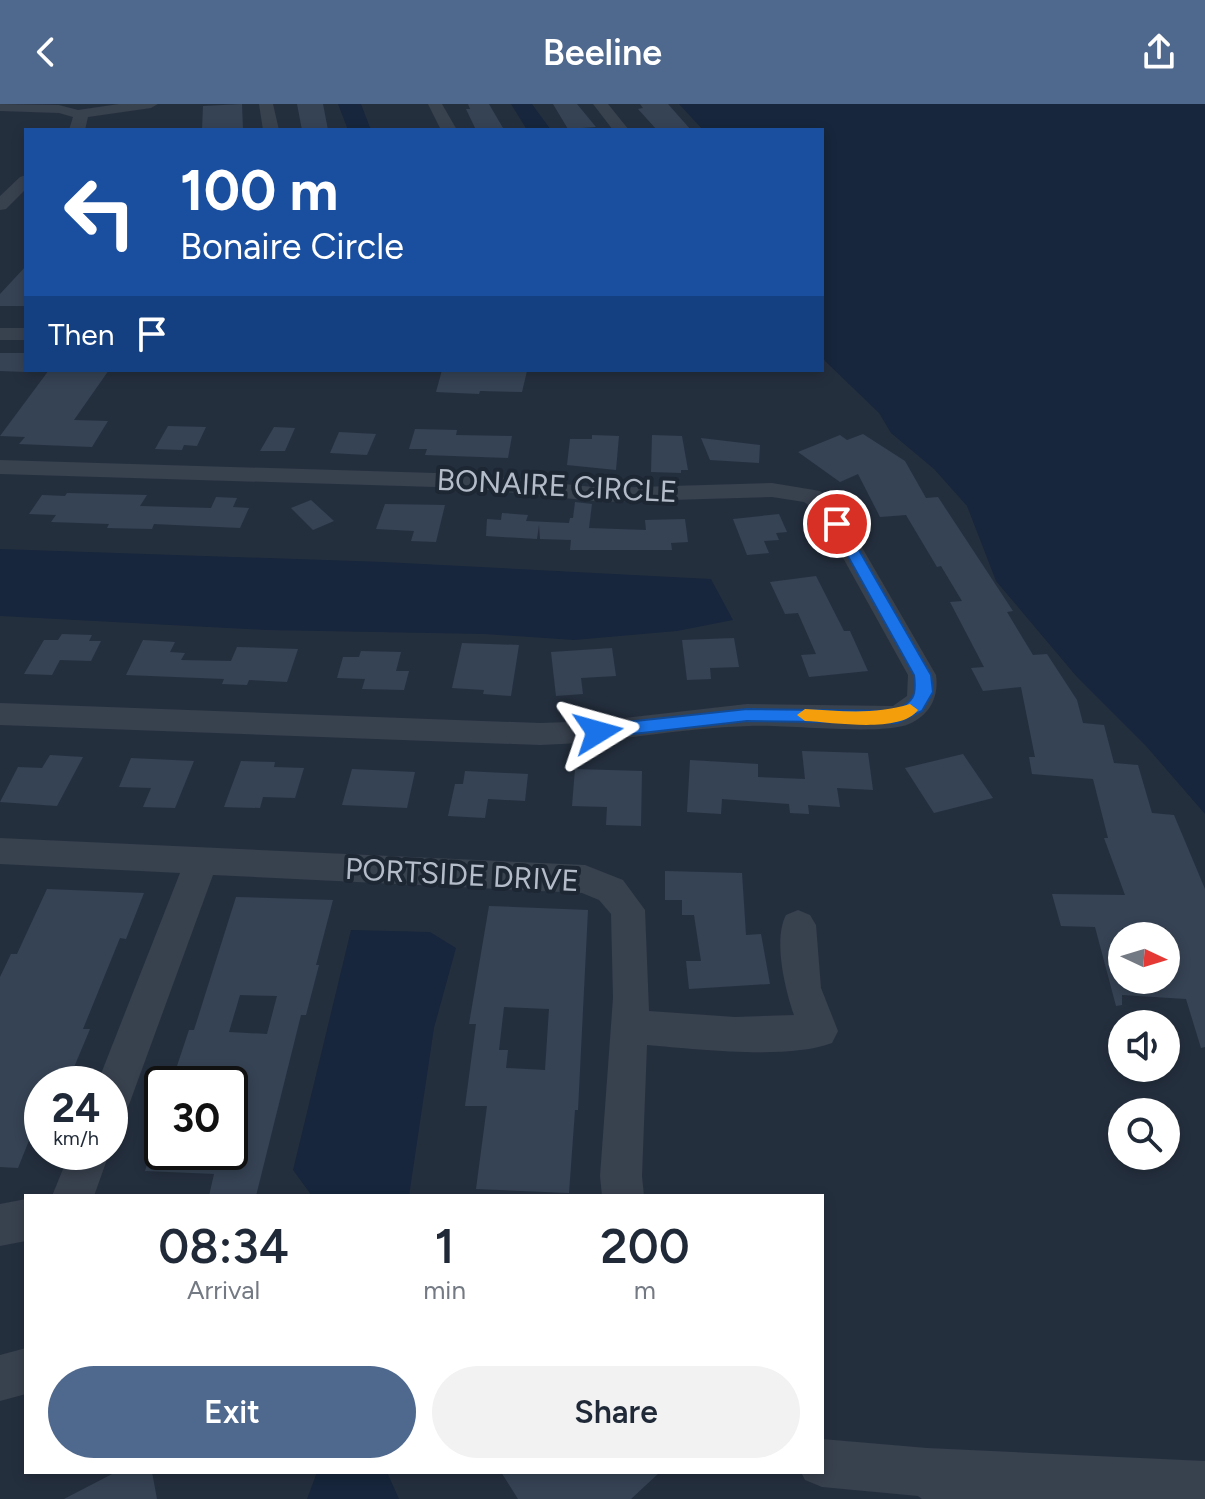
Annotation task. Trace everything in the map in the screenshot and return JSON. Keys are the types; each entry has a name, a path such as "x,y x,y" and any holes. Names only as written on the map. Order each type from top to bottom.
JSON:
{"street":[{"path":"0,107 59,109 78,114 104,106 151,104"},
{"path":"266,104 271,128"},
{"path":"435,104 448,128"},
{"path":"600,104 619,128"},
{"path":"78,114 83,123 79,128"},
{"path":"1,204 24,182"},
{"path":"1,204 24,204"},
{"path":"0,334 24,334"},
{"name":"BONAIRE CIRCLE","path":"0,467 468,481 603,495 772,490 811,496 826,506 848,542 922,675 925,692 916,707 897,717 747,715 598,732 540,734 0,714"},
{"name":"PORTSIDE DRIVE","path":"0,851 585,879 611,890 628,910 629,1027 621,1176 623,1194"},
{"path":"124,1066 201,862"},
{"path":"629,1027 735,1034 819,1031 803,988 798,925"},
{"path":"74,1194 83,1170"},
{"path":"0,1225 24,1220"},
{"path":"0,1378 24,1372"},
{"path":"824,1463 945,1485 1205,1486"}],"water":[{"path":"338,104 361,104 370,128 347,128"},
{"path":"511,104 532,104 550,128 526,128"},
{"path":"679,104 1205,104 1205,814 1146,746 1077,677 996,581 967,506 934,469 891,433 879,413 825,361 824,128 701,128"},
{"path":"0,549 384,562 711,579 733,620 677,631 574,640 484,634 266,630 0,616"},
{"path":"351,930 430,932 456,948 434,1028 409,1194 311,1194 293,1170"},
{"path":"316,1474 388,1474 399,1499 307,1499"}],"building":[{"path":"242,104 243,128 202,128 203,106"},
{"path":"297,104 323,104 328,128 302,128"},
{"path":"468,104 489,104 503,128 475,128 466,109 470,109"},
{"path":"553,104 577,104 596,127 582,128 567,128"},
{"path":"640,104 668,104 689,128 655,128 638,109 643,108"},
{"path":"24,268 24,306 0,306 0,294"},
{"path":"0,353 24,353 24,372 0,371"},
{"path":"48,372 108,372 74,420 108,421 92,447 19,444 25,437 0,436"},
{"path":"441,372 527,372 522,392 436,392"},
{"path":"168,426 206,427 197,446 184,445 182,450 155,449"},
{"path":"274,427 295,428 285,451 260,451"},
{"path":"415,429 457,430 456,435 512,436 508,458 425,455 427,449 409,449"},
{"path":"339,432 376,434 367,455 330,453"},
{"path":"863,434 905,461 926,498 938,497 1013,611 1007,612 1033,655 1047,654 1077,700 1083,723 1104,725 1114,763 1138,765 1152,813 1174,815 1205,889 1205,1047 1201,1048 1186,999 1122,995 1122,1005 1116,1006 1113,994 1180,994 1180,922 1108,922 1108,976 1095,927 1061,926 1052,894 1125,895 1104,838 1108,838 1093,779 1032,774 1029,757 1035,757 1021,687 983,691 971,668 984,667 950,602 962,601 906,515 880,517 858,474 840,482 798,452 840,435 847,440"},
{"path":"592,435 619,436 616,470 567,465 570,439 592,439"},
{"path":"652,435 682,436 688,470 681,470 681,473 651,472"},
{"path":"701,438 760,445 759,463 710,460"},
{"path":"67,493 147,495 140,506 211,508 216,497 237,498 233,507 249,508 240,528 154,524 152,529 107,528 109,524 51,522 56,515 29,514 42,495 65,496"},
{"path":"311,500 334,521 313,530 291,508"},
{"path":"575,502 592,504 589,528 646,530 645,520 685,519 688,542 671,543 672,550 570,550 571,540 540,539 539,525 537,539 486,536 487,519 501,520 502,513 528,515 526,521 569,523 573,518"},
{"path":"385,504 445,505 436,542 411,541 414,531 376,529"},
{"path":"779,514 787,532 776,533 779,540 764,541 769,553 747,555 733,519"},
{"path":"816,576 844,631 850,631 868,671 809,677 801,655 816,654 798,613 785,614 770,582"},
{"path":"62,634 92,635 89,641 101,641 91,661 60,660 52,675 24,674 44,640 58,640"},
{"path":"734,638 739,667 710,668 711,679 687,680 682,640"},
{"path":"143,640 175,642 170,652 185,653 181,660 231,661 237,647 298,649 287,682 249,680 247,685 222,684 224,679 126,675"},
{"path":"462,643 519,645 511,696 452,688"},
{"path":"612,648 616,676 581,678 583,694 556,696 551,652"},
{"path":"361,651 401,652 396,671 409,671 404,690 362,689 365,679 337,678 343,657 359,657"},
{"path":"802,751 868,753 873,790 837,788 840,807 808,805 809,814 790,813 789,804 722,799 721,814 687,812 690,760 758,764 758,777 805,779"},
{"path":"963,754 993,798 934,813 905,768"},
{"path":"50,755 83,757 57,806 0,802 18,767 42,768"},
{"path":"131,758 194,761 175,808 143,807 151,788 119,787"},
{"path":"241,761 275,762 274,767 304,768 295,798 263,797 260,808 224,807"},
{"path":"352,769 415,772 407,808 342,805"},
{"path":"575,769 642,771 641,826 606,825 607,807 572,806"},
{"path":"465,771 528,774 525,801 488,799 485,818 448,816 455,784 463,784"},
{"path":"665,871 742,873 746,935 761,934 770,984 689,989 686,961 701,961 694,915 682,915 682,900 665,900"},
{"path":"47,889 144,893 126,939 120,938 83,1029 90,1029 75,1066 24,1066 24,1153 18,1168 0,1167 0,977 11,954 17,954"},
{"path":"236,897 333,900 306,1015 301,1015 256,1194 209,1194 214,1174 145,1171 248,1170 248,1066 177,1066 189,1030 194,1030","holes":["240,995 277,996 267,1034 229,1032"]},
{"path":"489,906 588,910 578,1110 575,1110 569,1193 476,1189 487,1106 465,1106 476,1024 469,1024","holes":["504,1007 549,1009 545,1070 506,1068 508,1050 499,1050"]},
{"path":"112,1474 152,1474 157,1499 64,1499"},
{"path":"502,1474 658,1474 631,1499 518,1499"}],"slow traffic":[{"path":"805,715 897,717 910,710"}],"route":[{"path":"598,732 747,715 897,717 916,707 925,692 922,675 837,524"}]}
